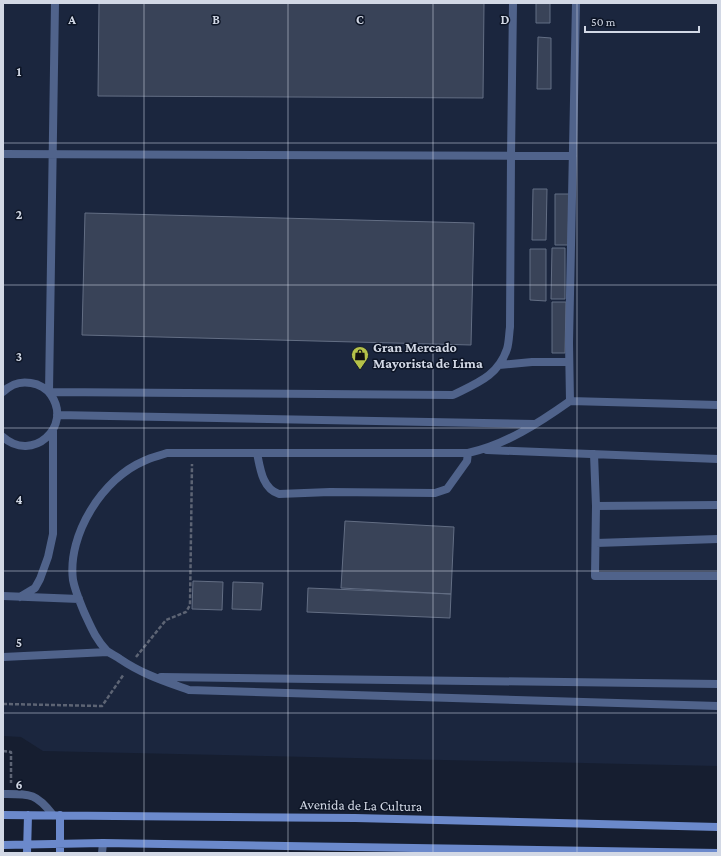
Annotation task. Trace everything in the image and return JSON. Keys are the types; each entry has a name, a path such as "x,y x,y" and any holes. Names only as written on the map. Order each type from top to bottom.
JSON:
{"main road":[{"name":"Avenida de La Cultura","path":"3,815 355,818 718,827"},
{"path":"27,849 28,815"},
{"path":"56,815 60,853"},
{"path":"3,844 27,849 60,844 103,843 718,853"}],"lane":[{"path":"49,392 55,3"},
{"path":"49,392 453,394 487,378 499,365 507,349 510,327 510,156 513,3"},
{"path":"570,401 569,362 576,3"},
{"path":"3,154 573,156"},
{"path":"499,365 532,362 569,362"},
{"path":"3,392 18,383 35,383 49,392 57,407 57,415 53,431 53,534 48,557 40,579 35,588 20,597"},
{"path":"718,404 570,401 535,424 505,441 484,450 468,453 167,453 143,461 124,472 107,488 90,510 80,532 73,558 73,580 79,599 94,634 108,652 152,677 189,690 718,706"},
{"path":"57,415 535,424"},
{"path":"3,437 13,444 28,446 42,442 53,431"},
{"path":"484,450 718,459"},
{"path":"257,453 262,476 274,492 279,494 330,492 435,493 447,489 467,461 468,453"},
{"path":"594,454 596,506 595,576 718,576"},
{"path":"596,506 718,506"},
{"path":"596,543 718,539"},
{"path":"3,596 79,599"},
{"path":"3,657 108,652"},
{"path":"152,677 718,684"},
{"path":"7,794 29,795 42,801 56,815"},
{"path":"102,853 103,843"}],"path":[{"path":"3,704 102,706 130,665 166,620 186,612 190,605 193,453"},
{"path":"3,751 11,752 7,794"}],"shaded area":[{"name":"Gran Mercado Mayorista de Lima","path":"3,3 718,3 718,766 43,751 21,737 3,736"}],"building":[{"path":"99,3 484,3 483,98 98,96"},
{"path":"536,3 550,3 550,23 536,23"},
{"path":"538,37 551,38 551,89 537,89"},
{"path":"533,189 547,189 546,240 532,240"},
{"path":"555,194 569,194 568,245 555,245"},
{"path":"85,213 474,223 471,345 82,335"},
{"path":"552,248 565,248 565,299 551,299"},
{"path":"530,249 546,249 546,301 530,300"},
{"path":"552,302 566,302 565,353 552,353"},
{"path":"345,521 454,527 451,594 341,588"},
{"path":"193,581 223,582 222,610 192,609"},
{"path":"233,582 263,583 261,610 232,609"},
{"path":"308,588 451,594 450,618 307,612"}],"place":[{"name":"Gran Mercado Mayorista de Lima","path":"360,370"}]}
